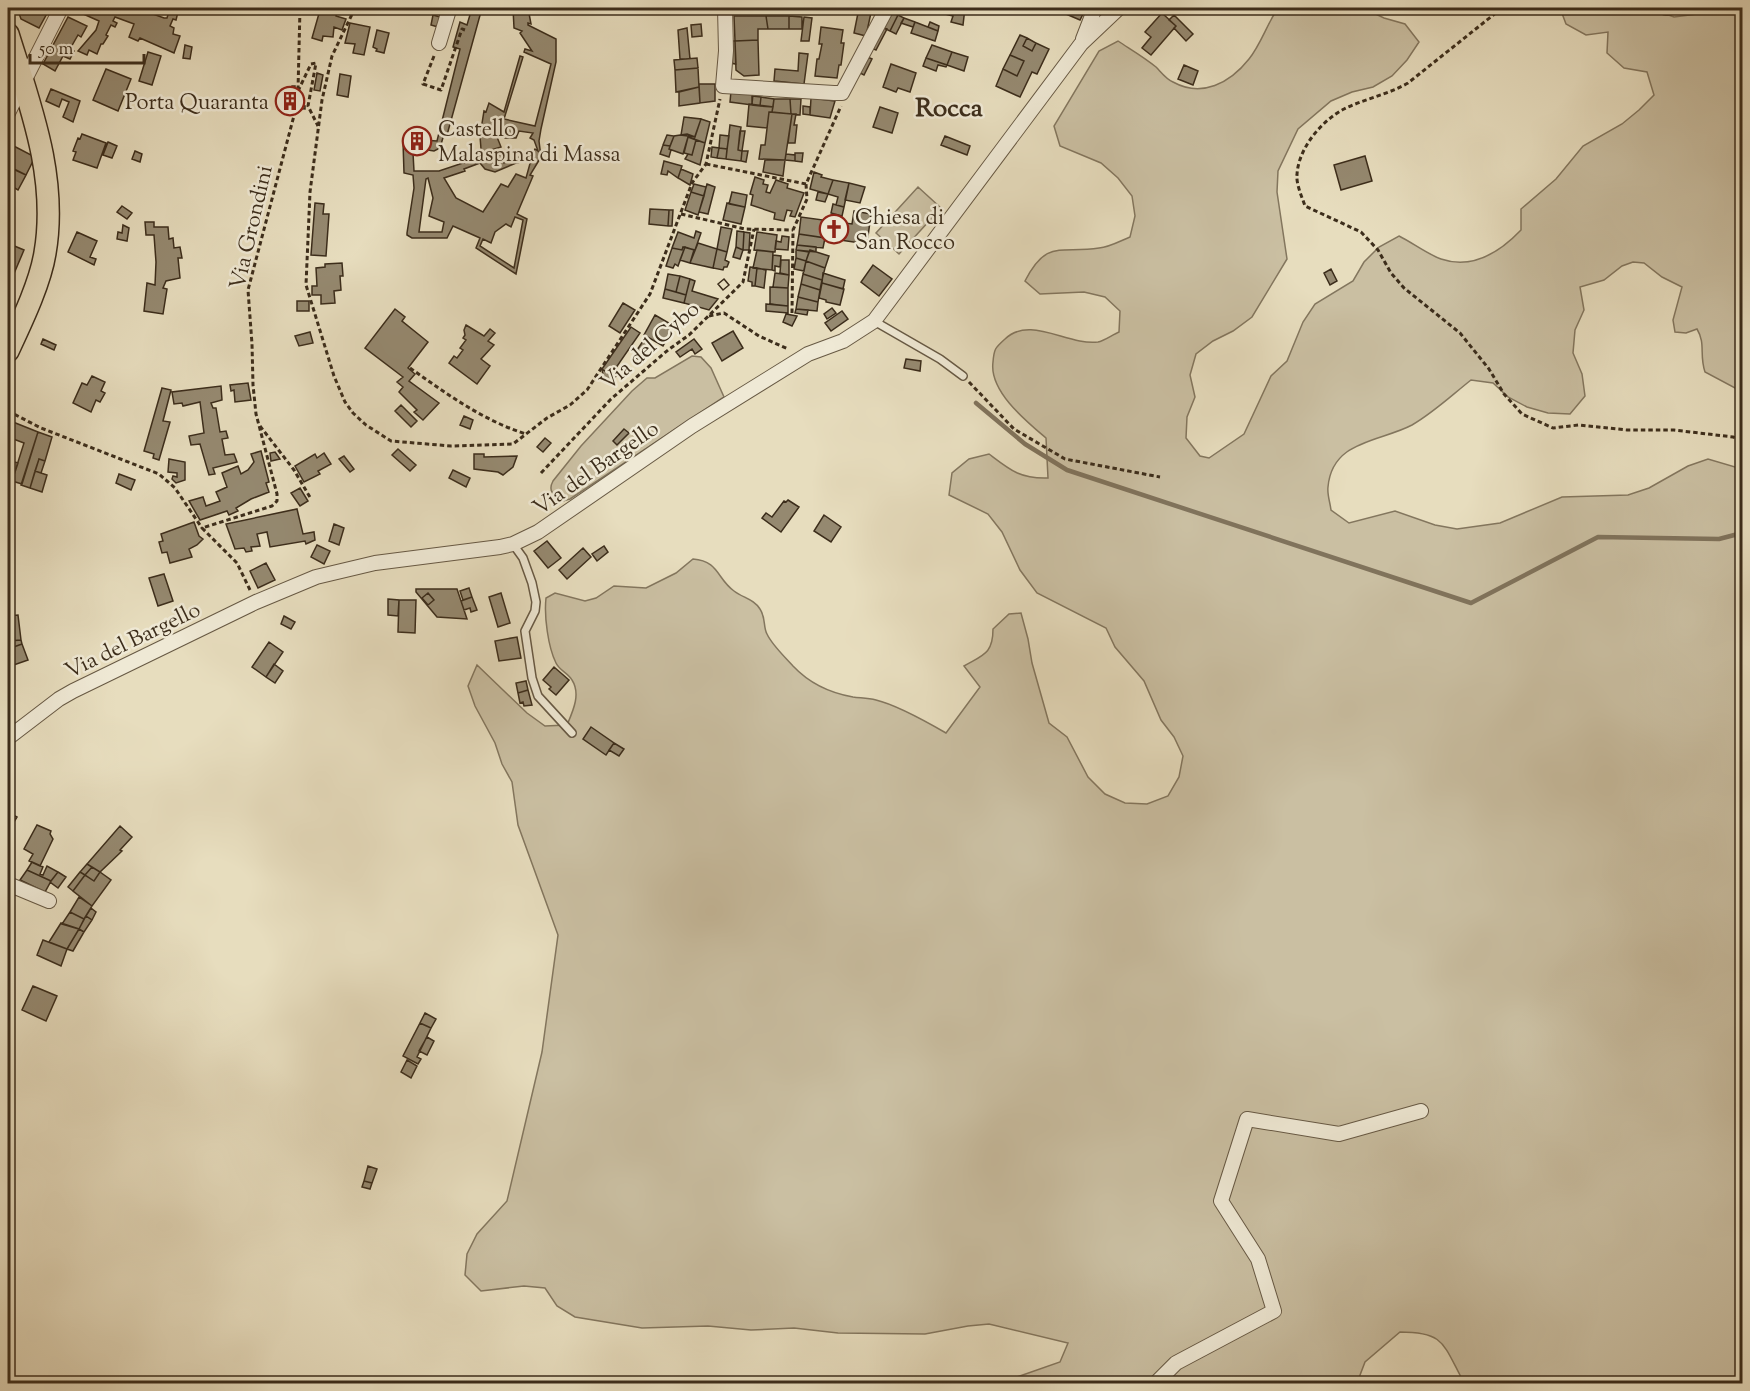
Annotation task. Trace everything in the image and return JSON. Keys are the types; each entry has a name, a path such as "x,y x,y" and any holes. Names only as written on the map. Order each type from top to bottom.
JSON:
{"main road":[{"path":"8,34 38,131 49,201 45,254 31,299 8,351"}],"street":[{"path":"8,113 61,8"},
{"path":"724,8 726,51 723,86 842,93 887,8"},
{"path":"1081,44 1095,8"},
{"path":"1081,44 1119,8"},
{"path":"439,43 447,9"},
{"name":"Via del Bargello","path":"8,738 73,690 256,602 316,577 375,563 513,544 538,532 692,426 808,354 843,341 874,321 1081,44"},
{"path":"8,884 49,901"},
{"path":"1155,1383 1176,1363 1274,1311 1258,1259 1221,1201 1247,1119 1339,1134 1421,1112"}],"lane":[{"path":"874,321 940,359 963,376"},
{"path":"513,544 523,558 536,602 535,611 525,631 532,678 538,696 572,733"}],"path":[{"path":"298,91 300,8"},
{"path":"355,8 332,56 322,100 310,192 306,285 334,376 345,402 366,425 391,441 451,446 513,444 547,418 570,405 587,390 650,294 692,183 706,164 723,86"},
{"path":"1502,8 1408,83 1394,92 1343,110 1318,128 1300,159 1296,177 1305,206 1361,232 1378,250 1391,273 1404,288 1460,333 1489,369 1504,394 1522,414 1553,428 1579,425 1627,430 1674,430 1743,440"},
{"path":"439,43 423,84 441,90 462,29 465,30"},
{"name":"Via Grondini","path":"202,528 272,506 277,501 253,385 248,290 296,107 298,91 311,64 316,63 308,106 319,128"},
{"path":"792,313 793,230 807,199 806,184 842,104 842,93"},
{"path":"706,164 806,184"},
{"path":"681,214 745,229 793,230"},
{"name":"Via del Cybo","path":"541,473 611,399 689,334 743,282 754,229"},
{"path":"708,316 724,313 759,336 788,349 808,354"},
{"path":"410,368 465,407 498,424 526,434"},
{"path":"963,376 1014,429 1065,459 1160,477"},
{"path":"8,411 41,428 159,474 175,488 202,528 237,563 256,602"},
{"name":"Via Grondini","path":"260,426 294,470 311,499"}],"shaded area":[{"path":"1278,8 1363,8 1384,18 1405,24 1419,42 1392,76 1373,87 1352,92 1331,101 1298,129 1278,171 1277,192 1287,259 1252,317 1196,354 1190,375 1195,397 1187,417 1186,438 1200,456 1209,458 1244,434 1271,376 1287,361 1303,322 1315,304 1353,281 1364,262 1379,247 1399,236 1436,257 1453,262 1475,260 1495,252 1521,230 1521,209 1556,179 1583,146 1622,124 1654,95 1647,72 1624,68 1607,53 1608,32 1586,35 1566,24 1560,8 1649,8 1674,17 1713,12 1722,8 1742,8 1742,387 1735,388 1705,372 1700,334 1697,329 1686,333 1675,332 1673,320 1682,287 1662,277 1644,263 1633,262 1622,266 1604,280 1580,287 1584,310 1575,330 1573,353 1582,374 1585,396 1570,414 1548,413 1527,407 1508,397 1493,383 1471,380 1412,425 1348,451 1338,460 1331,472 1328,490 1331,510 1349,523 1395,511 1435,525 1457,529 1500,523 1562,497 1628,495 1649,488 1688,466 1708,459 1742,469 1742,1383 1486,1383 1461,1377 1445,1348 1433,1337 1400,1332 1365,1362 1357,1383 1023,1383 1017,1377 1060,1362 1068,1343 989,1324 925,1334 838,1333 794,1328 751,1330 708,1326 642,1328 575,1317 557,1306 545,1288 524,1286 481,1291 465,1275 467,1254 477,1234 507,1201 542,1052 558,935 518,825 512,782 475,706 468,686 477,665 527,713 545,726 567,725 572,714 576,691 572,680 557,665 553,656 547,631 546,598 555,593 585,601 596,598 614,586 646,588 676,573 693,559 702,560 717,571 728,586 758,606 772,642 806,677 836,693 876,700 893,706 946,733 980,687 964,666 986,653 991,644 993,629 1009,614 1021,613 1049,723 1067,737 1088,777 1105,794 1125,803 1147,804 1168,796 1179,777 1183,756 1174,737 1161,720 1144,681 1115,647 1106,628 1037,593 1020,570 1002,532 988,514 949,495 952,473 969,459 989,454 1003,465 1023,475 1048,478 1046,438 1011,404 997,384 993,373 995,351 1005,339 1015,332 1038,330 1074,340 1098,342 1119,332 1120,311 1105,297 1084,292 1040,294 1025,281 1033,267 1048,253 1103,247 1130,237 1135,216 1132,196 1118,178 1101,163 1060,146 1054,126 1099,51 1118,41 1151,63 1170,81 1194,89 1205,88 1224,81 1241,68 1253,53"},
{"path":"918,187 941,208 899,254 876,233"},
{"path":"692,356 701,357 711,368 724,397 570,499 563,501 551,491 553,481 581,446 632,391 647,378 655,378"}],"building":[{"path":"17,8 50,8 39,28 21,19"},
{"path":"73,8 139,8 144,10 144,8 155,8 153,14 167,18 170,8 179,8 176,20 173,19 170,26 174,28 173,34 180,36 174,53 140,38 138,41 129,37 134,24 115,17 113,21 117,23 115,27 111,25 106,35 108,36 101,44 97,54 89,50 87,55 78,51 96,30 99,21"},
{"path":"316,8 337,8 336,16 346,19 342,30 334,27 333,37 323,36 322,41 312,38 320,10"},
{"name":"Castello Malaspina di Massa","path":"472,8 482,8 447,135 444,134 440,148 434,151 415,148 414,171 439,171 475,159 473,157 475,152 483,151 480,136 484,111 486,112 489,103 504,112 520,56 523,57 504,119 535,126 551,64 524,52 525,49 532,51 520,33 522,31 514,28 513,8 528,8 531,24 528,23 528,25 556,39 556,62 539,141 541,157 530,175 533,176 517,214 527,219 516,274 476,248 480,238 453,226 447,238 412,238 407,235 414,188 413,175 404,173 403,142 407,139 437,141 460,49 453,47 460,22 467,25","holes":["497,121 497,130 505,138 516,138 519,131 533,133 530,138 534,140 538,151 535,149 532,155 513,158 504,163 501,155 492,157 488,151 501,147 497,137 494,137","531,160 526,178 516,174 508,187 501,184 483,212 456,198 444,178 480,163 485,169 495,172 516,163","428,178 433,198 429,216 444,222 442,232 419,232 426,179","515,217 523,220 514,268 480,246 483,239 491,243 495,232 506,224 511,227"]},
{"path":"859,8 872,8 866,36 854,33"},
{"path":"932,8 943,8 950,11 949,15 931,10"},
{"path":"951,8 965,8 963,25 951,22 953,16 949,15"},
{"path":"1068,8 1086,8 1080,20 1066,14"},
{"path":"889,12 898,15 890,31 881,27"},
{"path":"1162,13 1176,26 1151,55 1142,48 1151,37 1145,32"},
{"path":"433,15 440,17 438,27 431,25"},
{"path":"898,15 904,18 896,34 890,31"},
{"path":"1174,15 1193,34 1186,41 1169,20"},
{"path":"734,16 766,16 768,29 758,29 758,40 735,41"},
{"path":"766,16 789,16 789,29 768,29"},
{"path":"789,16 802,17 802,29 789,29"},
{"path":"68,17 87,26 81,37 78,35 70,49 74,51 70,59 63,56 55,71 43,64"},
{"path":"804,17 812,18 809,41 801,41"},
{"path":"904,18 915,22 913,27 901,23"},
{"path":"915,22 938,31 935,41 911,33"},
{"path":"930,22 939,26 938,31 928,27"},
{"path":"350,23 370,27 364,55 353,53 355,44 345,43"},
{"path":"701,24 702,36 692,37 691,25"},
{"path":"821,27 843,30 841,43 844,43 837,78 815,76 822,44 819,44"},
{"path":"881,27 887,29 876,50 869,47"},
{"path":"687,28 690,59 680,59 678,30"},
{"path":"377,30 389,33 384,53 376,51 377,49 373,47"},
{"path":"1020,35 1027,38 1023,46 1032,51 1036,43 1049,49 1037,74 1032,72 1020,97 996,86 1003,69 1017,76 1024,61 1010,55"},
{"path":"1027,38 1036,43 1032,51 1023,46"},
{"path":"758,40 759,75 744,76 736,70 735,41"},
{"path":"729,41 735,41 736,64 730,63"},
{"path":"185,45 192,47 190,59 183,58"},
{"path":"932,45 952,52 947,65 926,58"},
{"path":"148,52 161,56 152,85 139,81"},
{"path":"952,52 968,57 964,71 947,65"},
{"path":"799,53 808,54 804,84 774,81 775,69 798,71"},
{"path":"1010,55 1024,61 1017,76 1003,69"},
{"path":"865,56 872,59 864,75 858,72"},
{"path":"697,58 698,68 675,70 674,60"},
{"path":"926,58 947,65 946,67 938,65 936,71 923,66"},
{"path":"891,64 916,73 910,92 898,88 896,92 883,87"},
{"path":"1184,65 1198,71 1193,85 1178,79"},
{"path":"698,68 699,87 676,92 675,70"},
{"path":"106,69 131,79 118,111 93,100"},
{"path":"317,73 323,75 320,91 314,90"},
{"path":"340,74 351,76 348,97 337,95"},
{"path":"699,84 715,84 715,101 700,103"},
{"name":"Porta Quaranta","path":"292,86 295,86 294,105 305,106 305,109 291,108 282,96"},
{"path":"699,87 700,103 679,106 679,92"},
{"path":"51,89 80,101 73,122 63,117 69,102 62,99 59,107 46,101"},
{"path":"731,91 753,93 752,105 730,102"},
{"path":"752,96 761,97 760,106 752,105"},
{"path":"761,97 774,99 773,107 760,106"},
{"path":"811,98 835,101 830,118 810,115"},
{"path":"774,99 790,99 791,114 772,112"},
{"path":"790,99 801,99 800,115 791,114"},
{"path":"749,104 773,107 772,112 769,112 767,128 747,126"},
{"path":"803,106 810,107 810,115 803,114"},
{"path":"880,107 898,113 892,133 873,127"},
{"path":"769,112 792,114 785,160 759,159 761,145 765,145"},
{"path":"792,114 796,114 795,143 788,143"},
{"path":"684,117 701,119 695,137 681,135"},
{"path":"701,119 710,122 705,143 694,139"},
{"path":"730,125 741,127 738,150 742,151 741,161 726,159"},
{"path":"740,131 745,131 742,151 738,150"},
{"path":"82,134 106,143 97,168 73,160 76,152 73,151"},
{"path":"687,134 695,137 694,139 688,137 683,154 669,149 674,136"},
{"path":"667,135 674,136 670,146 663,145"},
{"path":"720,135 729,136 727,149 719,148"},
{"path":"945,136 970,146 967,155 941,145"},
{"path":"688,137 696,140 692,155 684,153"},
{"path":"696,140 705,143 700,165 685,159 688,154 692,155"},
{"path":"108,142 117,146 112,158 103,155"},
{"path":"8,143 35,157 26,175 8,166"},
{"path":"663,145 670,146 669,157 660,154"},
{"path":"712,147 719,148 717,158 711,157"},
{"path":"719,148 727,149 726,159 717,158"},
{"path":"135,151 142,154 140,162 132,159"},
{"path":"742,151 748,151 746,162 741,161"},
{"path":"795,153 803,153 802,162 795,161"},
{"path":"786,154 795,155 795,161 785,160"},
{"path":"1365,156 1372,181 1341,190 1334,165"},
{"path":"765,160 785,160 783,176 763,172"},
{"path":"664,161 682,166 678,178 668,171 667,175 661,174"},
{"path":"13,169 26,175 18,190 8,184"},
{"path":"681,169 693,174 690,185 678,178"},
{"path":"814,172 822,175 821,177 833,180 828,194 810,189"},
{"path":"755,177 764,180 763,184 768,185 766,192 770,193 776,180 788,184 787,188 804,193 795,217 790,216 792,211 787,210 784,221 774,219 775,213 751,205 753,195 750,194"},
{"path":"833,180 849,183 844,207 836,205 838,197 828,194"},
{"path":"849,183 865,187 860,203 845,200"},
{"path":"694,184 706,187 704,196 691,192"},
{"path":"707,184 715,187 708,214 699,212"},
{"path":"691,192 704,196 698,215 685,210"},
{"path":"732,192 747,195 745,207 729,204"},
{"path":"818,192 828,194 825,202 816,200"},
{"path":"315,203 324,204 323,214 329,214 326,256 311,255"},
{"path":"727,203 745,207 741,224 723,220"},
{"path":"833,204 844,207 842,216 831,213"},
{"path":"122,206 132,213 127,219 117,212"},
{"path":"650,209 669,210 668,226 649,224"},
{"path":"669,210 673,210 672,226 668,226"},
{"name":"Chiesa di San Rocco","path":"854,211 871,214 867,244 799,234 801,217 852,224"},
{"path":"145,222 154,222 154,227 168,227 169,239 173,238 174,248 180,247 182,258 178,258 180,278 166,281 163,288 167,289 163,314 144,311 147,283 155,285 156,262 154,235 146,235"},
{"path":"123,225 129,228 127,241 117,239 118,232 122,233"},
{"path":"721,227 732,229 727,252 717,249"},
{"path":"696,231 701,233 695,250 683,247 682,250 672,248 678,232 694,238"},
{"path":"737,231 744,232 743,250 736,247"},
{"path":"77,232 97,241 90,257 96,259 94,265 68,252"},
{"path":"744,232 750,233 749,250 743,250"},
{"path":"757,232 777,235 775,252 754,250"},
{"path":"799,234 825,238 823,248 797,245"},
{"path":"782,236 789,237 788,250 775,249 776,241 781,242"},
{"path":"8,239 13,242 12,245 24,250 13,276 8,273"},
{"path":"698,243 717,249 713,268 690,263"},
{"path":"797,245 816,247 816,252 796,250"},
{"path":"685,247 678,266 675,264 673,268 666,266 672,248 682,250"},
{"path":"685,247 694,250 690,263 680,260"},
{"path":"736,247 743,250 740,259 733,257"},
{"path":"717,249 727,252 725,260 729,262 723,270 713,268"},
{"path":"757,250 773,252 772,270 753,268"},
{"path":"796,250 809,252 806,261 796,258"},
{"path":"810,250 829,256 825,268 806,261"},
{"path":"773,255 781,256 780,267 775,266 775,271 772,270"},
{"path":"796,258 806,261 804,271 794,269"},
{"path":"781,260 789,260 789,275 780,273"},
{"path":"806,261 825,268 822,280 803,274"},
{"path":"342,263 341,290 334,291 335,303 321,304 321,295 312,295 312,286 317,286 316,268 325,267 325,264"},
{"path":"873,265 892,279 879,296 861,282"},
{"path":"750,267 757,268 755,286 748,281"},
{"path":"757,268 766,270 764,288 755,286"},
{"path":"1331,269 1337,281 1330,285 1324,273"},
{"path":"775,273 789,275 788,288 773,287"},
{"path":"823,273 845,280 843,289 822,283"},
{"path":"668,274 680,276 676,292 665,289"},
{"path":"803,274 822,280 820,290 801,284"},
{"path":"680,276 690,279 686,295 676,292"},
{"path":"690,279 695,281 692,291 718,299 709,310 684,303"},
{"path":"724,279 729,285 723,290 718,284"},
{"path":"724,279 729,285 723,290 718,284"},
{"path":"822,283 844,289 840,305 819,298"},
{"path":"801,284 820,290 818,302 798,297"},
{"path":"770,287 788,288 788,306 770,304"},
{"path":"665,289 686,295 684,303 663,298"},
{"path":"798,297 818,302 817,311 796,309"},
{"path":"297,301 309,301 309,311 297,311"},
{"path":"623,303 635,310 620,333 609,326"},
{"path":"766,304 788,306 788,313 766,311"},
{"path":"832,308 836,313 827,319 824,314"},
{"path":"395,309 405,317 402,321 428,342 408,368 415,374 409,381 439,403 423,420 414,412 417,410 399,392 403,387 397,382 403,377 365,348"},
{"path":"796,309 808,310 807,315 795,313"},
{"path":"842,311 848,319 831,331 825,323"},
{"path":"786,314 797,316 792,326 783,322"},
{"path":"655,315 674,326 663,346 644,335"},
{"path":"466,325 484,336 490,329 495,333 488,341 494,345 481,359 490,366 477,384 449,363 463,350 460,348 466,340 463,338"},
{"path":"631,327 640,333 611,375 602,369"},
{"path":"733,331 743,348 722,361 712,343"},
{"path":"310,332 313,343 299,346 295,336"},
{"path":"43,339 56,345 54,350 41,344"},
{"path":"694,339 702,349 695,354 692,349 680,357 676,352"},
{"path":"643,341 648,344 638,359 633,356"},
{"path":"906,359 921,361 920,371 904,368"},
{"path":"602,369 611,375 614,371 618,375 607,382"},
{"path":"92,376 105,382 101,391 105,393 100,402 96,400 91,412 73,403 82,383 87,385"},
{"path":"248,383 251,400 235,402 234,390 231,391 230,385"},
{"path":"221,386 222,400 211,403 213,408 216,408 220,432 226,431 228,438 222,439 225,455 234,454 237,462 213,468 215,474 209,475 200,444 191,445 189,436 204,433 200,402 183,406 182,403 174,404 172,392"},
{"path":"162,388 171,390 163,421 170,422 159,460 153,458 154,454 144,451"},
{"path":"401,405 417,421 411,427 395,411"},
{"path":"464,416 473,420 470,429 460,425"},
{"path":"8,420 38,432 22,484 12,481 24,443 8,437"},
{"path":"624,429 629,433 617,445 613,441"},
{"path":"38,432 52,437 45,461 39,459 30,488 21,485"},
{"path":"545,438 551,443 543,452 537,447"},
{"path":"398,449 416,465 410,471 392,455"},
{"path":"261,451 269,482 266,483 269,492 251,499 236,508 238,511 229,515 227,511 200,520 189,501 203,497 206,506 220,501 216,492 227,487 222,473 238,466 241,474 248,470 254,462 251,454"},
{"path":"275,452 280,459 271,461 270,453"},
{"path":"324,453 331,464 318,471 320,474 304,482 295,466 315,454 317,458"},
{"path":"474,454 484,454 484,457 517,456 513,467 503,475 498,472 474,469"},
{"path":"344,456 354,469 350,472 339,459"},
{"path":"39,459 45,461 41,473 35,471"},
{"path":"169,459 185,462 185,480 176,483 172,479 173,476 177,477 177,473 168,472"},
{"path":"8,460 18,463 12,481 8,480"},
{"path":"453,470 470,478 466,487 449,478"},
{"path":"35,471 47,475 42,492 30,488"},
{"path":"119,474 135,480 131,490 116,483"},
{"path":"300,488 308,501 300,506 291,493"},
{"path":"788,500 799,507 781,532 762,518 766,513 772,517 784,501"},
{"path":"297,509 303,534 314,532 315,540 306,544 305,541 270,547 267,532 257,534 260,546 251,547 252,551 246,552 244,548 235,549 226,524"},
{"path":"824,515 841,527 831,542 814,531"},
{"path":"194,522 199,536 203,539 189,549 192,557 170,563 167,552 162,553 159,542 163,541 161,534"},
{"path":"334,524 344,528 339,545 329,541"},
{"path":"547,541 561,558 548,568 534,551"},
{"path":"317,545 330,551 324,564 311,557"},
{"path":"604,546 608,552 597,561 592,554"},
{"path":"583,548 591,557 567,579 559,570"},
{"path":"266,563 275,580 258,588 250,571"},
{"path":"164,574 173,601 158,606 149,578"},
{"path":"469,588 472,597 463,600 460,591"},
{"path":"416,589 457,589 467,619 437,617 416,592","holes":["428,593 434,600 428,605 422,598"]},
{"path":"428,593 434,600 428,605 422,598"},
{"path":"501,593 510,623 498,627 489,597"},
{"path":"472,597 477,610 471,612 470,608 464,610 461,601"},
{"path":"388,599 399,600 398,616 388,615"},
{"path":"399,600 416,600 415,633 398,632"},
{"path":"18,615 21,640 8,641 8,616"},
{"path":"284,616 295,622 291,629 281,624"},
{"path":"517,637 521,658 499,661 495,641"},
{"path":"21,640 22,644 8,649 8,641"},
{"path":"269,642 283,652 266,677 252,667"},
{"path":"22,644 28,660 8,667 8,649"},
{"path":"274,664 283,671 275,683 266,677"},
{"path":"554,667 569,680 556,695 543,680"},
{"path":"526,681 528,690 518,693 516,683"},
{"path":"528,690 532,705 524,706 523,702 520,703 518,693"},
{"path":"591,727 614,743 606,755 583,739"},
{"path":"614,743 624,749 619,756 609,750"},
{"path":"8,812 17,817 8,832"},
{"path":"37,825 51,831 53,839 40,866 29,861 33,854 24,849"},
{"path":"120,826 132,837 120,850 122,851 100,872 87,864"},
{"path":"32,862 43,867 40,874 43,875 47,866 58,872 51,881 27,870"},
{"path":"87,864 92,867 85,875 80,872"},
{"path":"92,867 100,872 94,881 85,875"},
{"path":"27,870 51,881 45,892 20,880"},
{"path":"58,872 66,877 58,888 50,882"},
{"path":"80,872 85,875 73,891 68,887"},
{"path":"100,872 111,880 92,906 73,891 85,875 94,881"},
{"path":"79,897 92,906 84,919 70,912"},
{"path":"91,908 96,912 92,920 86,916"},
{"path":"70,912 84,919 79,929 62,924"},
{"path":"86,916 92,920 84,932 79,929"},
{"path":"61,923 79,929 67,949 49,942"},
{"path":"79,929 84,932 73,951 67,949"},
{"path":"43,940 67,949 61,966 37,955"},
{"path":"33,986 57,996 46,1021 22,1010"},
{"path":"425,1013 436,1019 431,1028 420,1023"},
{"path":"420,1023 431,1028 417,1057 421,1059 418,1064 403,1056"},
{"path":"427,1037 434,1041 427,1055 419,1051"},
{"path":"407,1060 417,1066 411,1078 401,1072"},
{"path":"368,1166 377,1169 372,1183 364,1181"},
{"path":"364,1181 372,1183 370,1189 362,1187"},
{"path":"8,1224 12,1224 12,1256 8,1256"}],"waterway":[{"path":"976,403 1025,444 1067,470 1471,603 1598,537 1719,539 1742,533"}],"place":[{"name":"Porta Quaranta","path":"290,101"},
{"name":"Castello Malaspina di Massa","path":"417,141"},
{"name":"Chiesa di San Rocco","path":"834,229"}],"district":[{"name":"Rocca","path":"949,107"}]}
